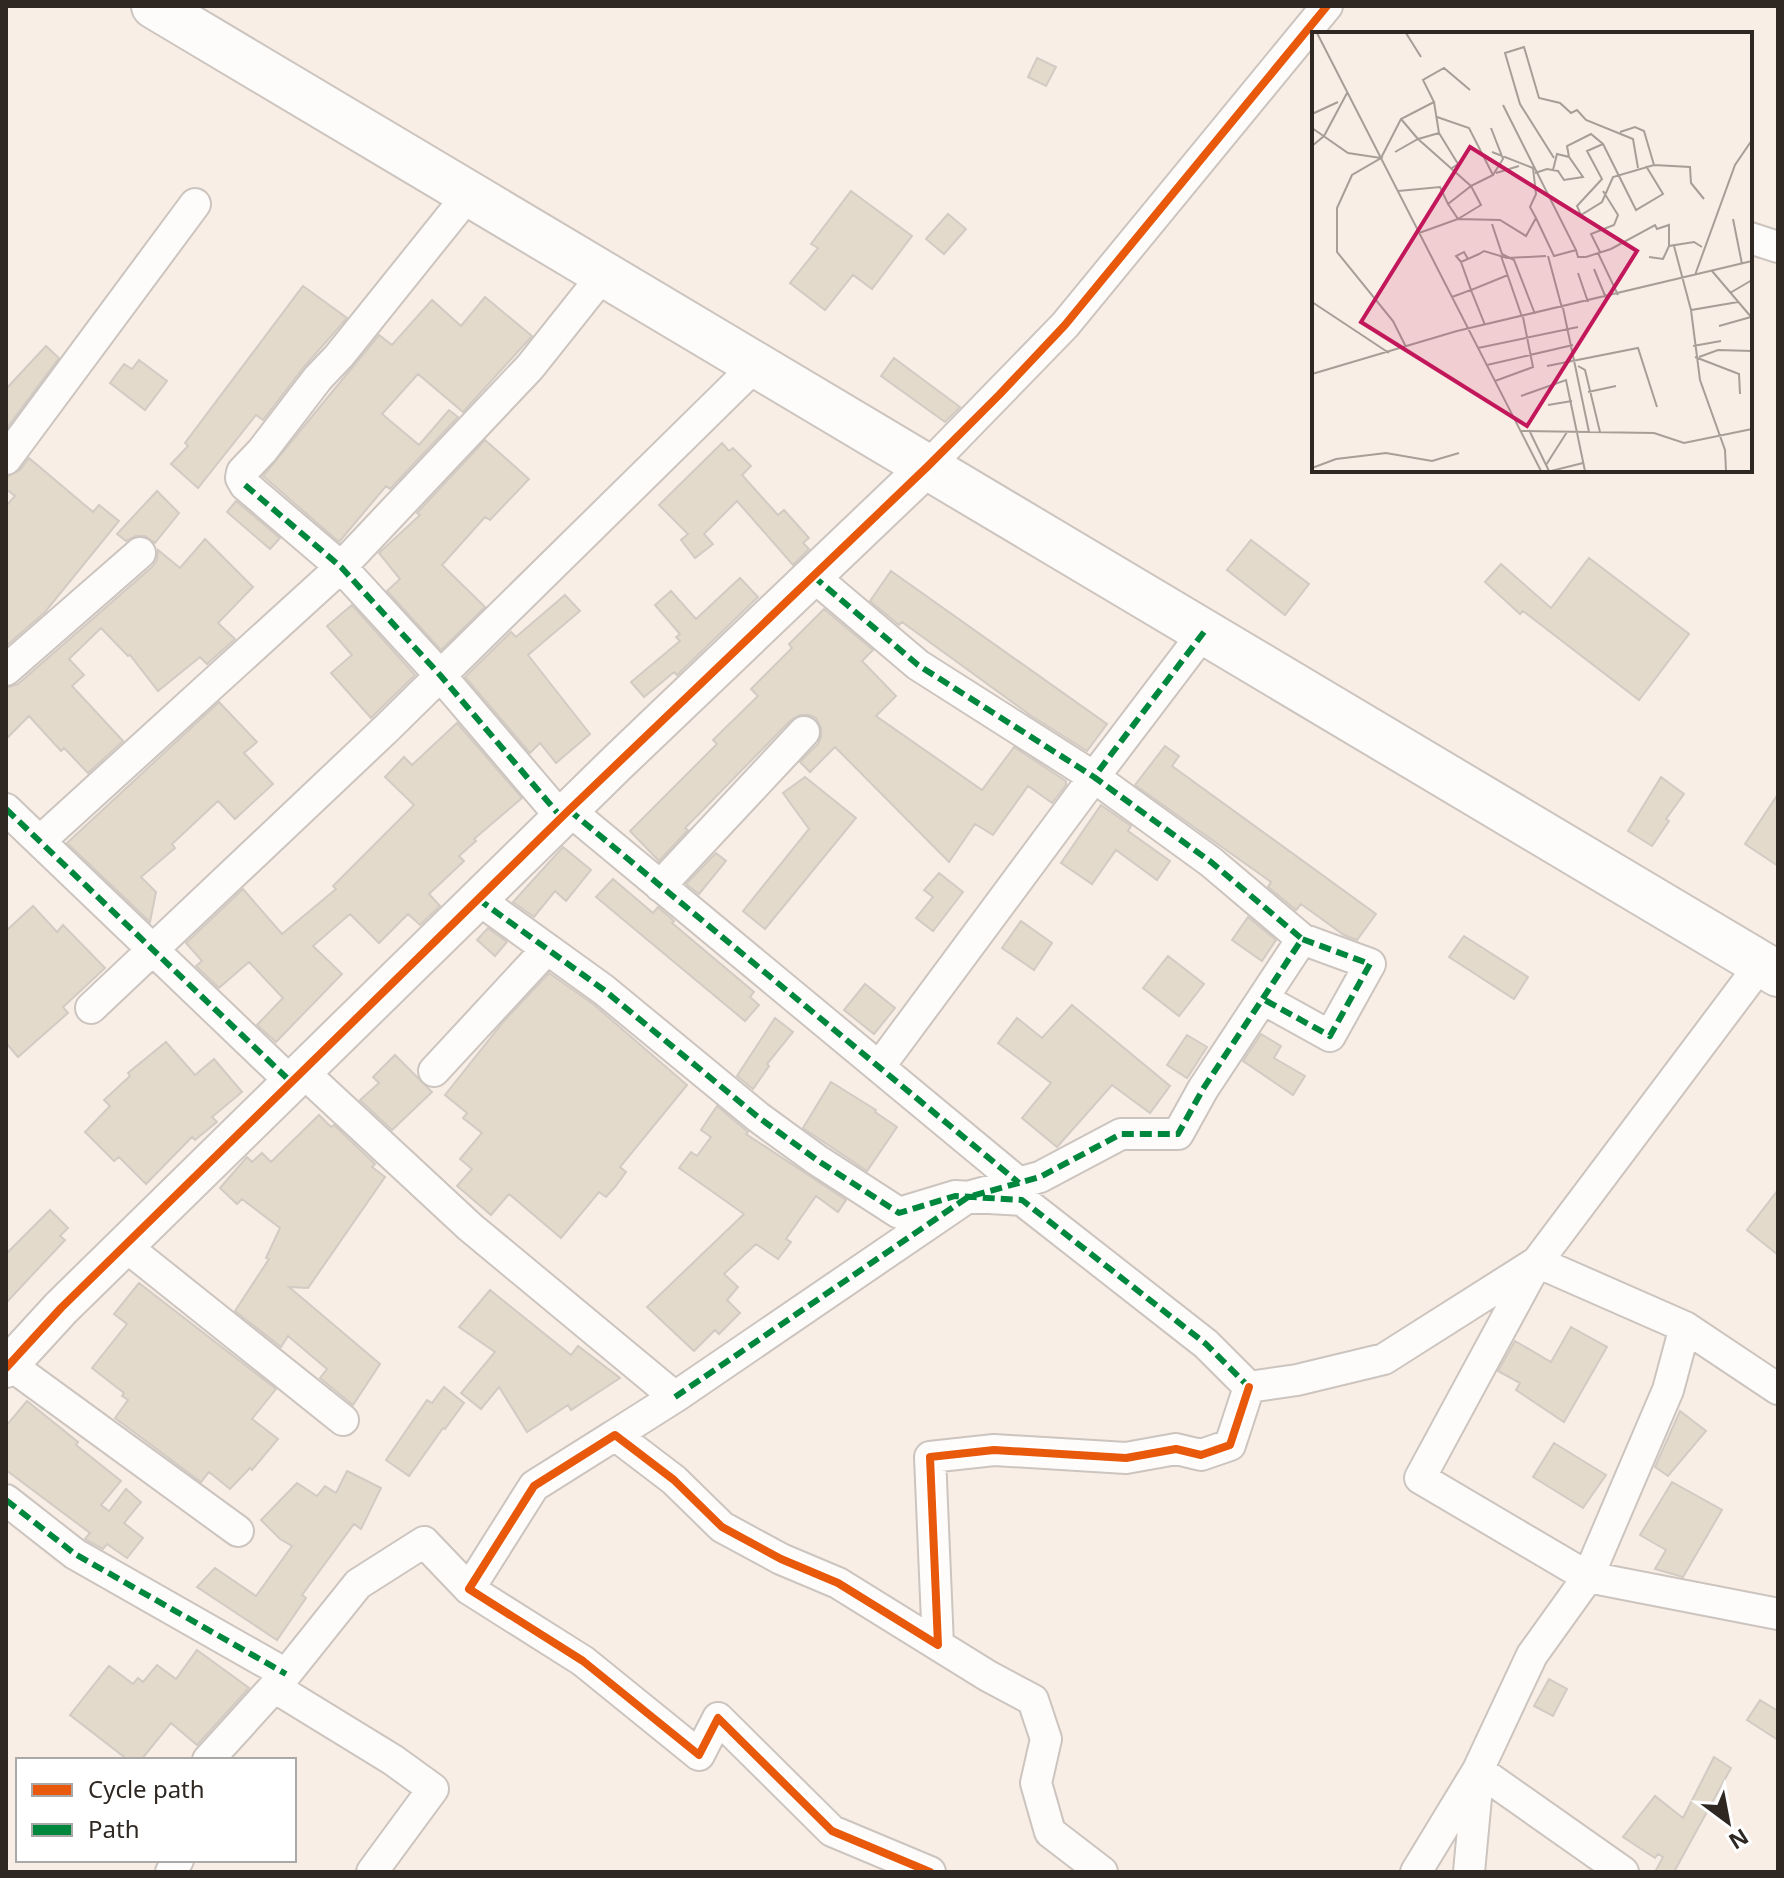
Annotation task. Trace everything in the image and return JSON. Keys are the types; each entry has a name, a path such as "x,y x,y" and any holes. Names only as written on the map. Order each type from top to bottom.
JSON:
{"main road":[{"path":"154,6 1769,969"}],"street":[{"path":"238,1531 8,1366 124,1245 565,813 927,467 1065,325 1312,35"},
{"path":"469,194 242,472 241,478 245,485 341,567 565,813 660,886 1019,1183"},
{"path":"6,459 195,204"},
{"path":"1752,239 1778,247"},
{"path":"40,841 341,567 530,367 604,274"},
{"path":"91,1008 440,675 756,365"},
{"path":"6,670 140,553"},
{"path":"813,576 918,665 1094,777 1211,862 1302,939 1370,964 1330,1036 1263,999"},
{"path":"879,1067 1204,632"},
{"path":"660,886 804,732"},
{"path":"6,809 151,948 297,1077 396,1155 470,1227 675,1397"},
{"path":"478,899 604,990 758,1117 899,1213 955,1196 1022,1200 1206,1344 1249,1387"},
{"path":"469,1589 534,1486 675,1397 968,1197 1040,1177 1121,1134 1178,1134 1203,1089 1302,939"},
{"path":"434,1071 547,949"},
{"path":"1769,969 1537,1262 1420,1478 1588,1577 1778,1614"},
{"path":"124,1245 343,1420"},
{"path":"1537,1262 1685,1327 1778,1389"},
{"path":"1249,1387 1297,1380 1384,1359 1537,1262"},
{"path":"1416,1872 1478,1770 1532,1655 1588,1577 1668,1390 1685,1327"},
{"path":"938,1645 930,1457 994,1450 1126,1458 1176,1449 1201,1455 1230,1445 1249,1387"},
{"path":"615,1435 674,1480 722,1527 781,1559 838,1583 988,1676 1033,1700 1046,1739 1036,1783 1050,1832 1102,1872"},
{"path":"6,1500 75,1554 280,1680 433,1789 372,1872"},
{"path":"210,1758 280,1680 358,1584 424,1542 469,1589 583,1661 699,1755 718,1718 832,1831 930,1872"},
{"path":"1469,1872 1478,1770"},
{"path":"1478,1770 1623,1872"}],"building":[{"path":"1037,58 1056,67 1046,86 1028,77"},
{"path":"851,191 912,236 872,289 853,275 825,310 790,283 818,248 811,244"},
{"path":"948,214 966,229 944,254 926,239"},
{"path":"303,286 347,318 263,420 256,415 198,488 171,464 188,446 185,443"},
{"path":"485,297 532,336 463,412 418,374 382,414 419,445 449,410 458,417 390,489 386,486 339,542 263,476 379,335 392,345 432,300 461,326"},
{"path":"46,346 59,358 6,429 6,389"},
{"path":"894,358 960,407 945,422 881,376"},
{"path":"139,360 167,381 145,410 110,383 124,364 132,369"},
{"path":"485,440 529,479 490,520 485,517 442,565 485,607 441,650 387,591 400,579 379,553 420,515 417,513"},
{"path":"722,443 729,451 733,448 751,466 742,475 778,515 784,510 809,538 803,543 809,549 793,565 737,501 704,534 713,544 695,558 681,540 688,534 659,505"},
{"path":"29,458 93,512 99,505 119,521 45,612 6,646 6,506 15,496 6,489 6,477 20,470"},
{"path":"157,491 179,513 155,543 145,536 126,541 117,534"},
{"path":"236,501 280,538 270,549 227,512"},
{"path":"205,539 253,587 218,623 235,639 207,664 200,657 158,691 130,655 101,628 69,659 84,675 72,686 123,741 88,773 64,748 61,751 29,716 6,739 6,688 18,684 152,567 158,550 180,568"},
{"path":"1251,540 1309,584 1285,615 1227,570"},
{"path":"1589,558 1689,634 1639,700 1523,611 1520,614 1485,582 1501,564 1551,608"},
{"path":"891,571 1107,724 1087,751 1030,715 902,622 899,625 870,601"},
{"path":"740,578 758,597 677,675 674,672 644,697 631,682 680,641 676,637 680,634 655,605 671,591 696,619"},
{"path":"565,595 580,611 528,655 590,734 556,763 540,743 530,753 465,677 511,632 516,637"},
{"path":"352,605 415,675 371,718 331,673 352,655 327,626"},
{"path":"824,609 873,650 862,661 896,696 876,716 982,790 1014,747 1066,781 1066,785 1052,803 1028,786 993,835 975,824 949,862 835,747 810,772 800,762 818,744 821,728 816,718 800,715 791,720 685,828 688,830 659,861 630,831 717,744 713,740 758,696 751,689 792,648 789,644"},
{"path":"219,702 257,742 244,753 273,784 235,819 218,801 172,844 175,848 141,877 156,892 150,922 67,843"},
{"path":"457,723 522,798 459,856 464,861 429,894 440,906 420,925 408,914 379,943 350,914 313,946 342,974 276,1042 257,1025 283,998 249,962 219,988 196,966 202,961 186,943 243,889 282,934 336,889 333,886 414,805 385,777 404,757 412,765"},
{"path":"1165,746 1179,756 1172,766 1376,914 1357,940 1344,935 1301,904 1296,910 1268,887 1271,882 1135,785"},
{"path":"805,777 856,818 765,929 743,911 809,829 783,793"},
{"path":"1661,777 1684,794 1652,846 1628,831"},
{"path":"1778,794 1778,866 1745,844"},
{"path":"1101,805 1131,826 1128,831 1170,861 1157,880 1116,850 1092,884 1061,863"},
{"path":"563,847 591,870 566,901 555,891 534,917 513,902"},
{"path":"716,853 726,861 699,894 686,884"},
{"path":"939,873 963,892 933,931 916,918 933,897 924,890"},
{"path":"613,879 653,913 658,907 674,921 672,923 754,992 750,997 759,1005 745,1021 596,897"},
{"path":"33,906 57,932 63,925 105,968 63,1007 68,1013 18,1057 6,1043 6,931"},
{"path":"1248,917 1276,940 1262,961 1232,940"},
{"path":"1021,921 1052,943 1034,970 1002,948"},
{"path":"488,928 507,942 495,956 477,940"},
{"path":"1464,936 1528,977 1514,999 1449,957"},
{"path":"1168,956 1204,984 1179,1016 1143,988"},
{"path":"549,973 593,1004 687,1085 620,1167 626,1172 615,1187 606,1197 599,1192 561,1238 509,1194 491,1215 457,1186 472,1169 460,1159 482,1133 463,1118 467,1113 445,1095 504,1021"},
{"path":"865,984 895,1008 874,1034 844,1010"},
{"path":"1072,1005 1170,1086 1150,1113 1112,1085 1057,1147 1022,1118 1051,1083 998,1043 1017,1018 1042,1038"},
{"path":"775,1018 793,1032 767,1064 769,1066 753,1089 737,1076"},
{"path":"1261,1034 1281,1046 1274,1058 1305,1076 1293,1095 1243,1061"},
{"path":"1187,1035 1207,1047 1187,1078 1167,1065"},
{"path":"166,1042 195,1075 214,1059 242,1092 212,1117 217,1122 195,1140 192,1137 146,1184 119,1157 114,1161 85,1132 110,1106 104,1100 130,1076 128,1073"},
{"path":"395,1055 432,1092 392,1130 360,1100 379,1083 373,1077"},
{"path":"831,1082 897,1127 867,1171 803,1128"},
{"path":"717,1106 748,1132 746,1134 846,1200 838,1212 816,1196 786,1239 791,1242 778,1259 756,1244 724,1274 738,1287 727,1300 740,1313 719,1334 715,1330 694,1351 647,1307 744,1214 679,1168 691,1152 697,1156 711,1137 701,1130"},
{"path":"319,1115 331,1127 334,1125 385,1177 308,1288 289,1287 380,1364 353,1405 320,1378 327,1369 288,1336 281,1347 235,1311 269,1259 266,1258 280,1228 242,1199 237,1204 220,1188 247,1157 252,1162 262,1153 271,1162"},
{"path":"1778,1190 1778,1255 1747,1230"},
{"path":"50,1210 68,1228 60,1236 65,1240 6,1303 6,1254"},
{"path":"139,1283 276,1389 252,1419 278,1439 252,1470 250,1468 230,1489 209,1472 201,1482 115,1418 128,1400 122,1396 124,1393 92,1368 127,1324 114,1314"},
{"path":"490,1290 571,1355 578,1346 620,1378 571,1410 568,1405 527,1432 499,1387 481,1409 461,1393 495,1352 459,1327"},
{"path":"1571,1327 1607,1347 1564,1422 1516,1390 1520,1383 1498,1371 1515,1341 1551,1362"},
{"path":"444,1387 464,1403 409,1476 386,1460 427,1400 432,1403"},
{"path":"27,1401 121,1481 101,1505 109,1511 126,1489 141,1502 124,1523 143,1538 127,1558 107,1544 103,1549 85,1539 90,1533 6,1470 6,1426"},
{"path":"1680,1411 1706,1431 1668,1476 1655,1467"},
{"path":"1554,1443 1606,1475 1583,1508 1533,1477"},
{"path":"347,1471 381,1488 361,1529 354,1524 302,1595 306,1598 277,1640 197,1587 215,1568 256,1596 292,1546 261,1520 297,1483 317,1496 325,1486 336,1493"},
{"path":"1672,1482 1722,1510 1683,1577 1655,1569 1666,1550 1640,1535"},
{"path":"197,1650 249,1688 197,1745 171,1723 143,1758 125,1758 70,1715 109,1666 133,1684 138,1678 143,1682 157,1665 176,1679"},
{"path":"1549,1679 1567,1689 1553,1716 1534,1706"},
{"path":"1760,1700 1778,1711 1778,1740 1747,1720"},
{"path":"1714,1757 1731,1768 1674,1872 1655,1872 1663,1857 1658,1854 1655,1858 1623,1837 1655,1796 1683,1818"}],"marked path":[{"path":"245,485 341,567 440,675 561,817"},
{"path":"813,576 918,665 1094,777"},
{"path":"1204,632 1094,777 1211,862 1302,939"},
{"path":"6,809 291,1082"},
{"path":"569,810 1019,1183"},
{"path":"478,899 604,990 758,1117 899,1213 955,1196 1022,1200 1206,1344 1249,1387"},
{"path":"675,1397 968,1197 1040,1177 1121,1134 1178,1134 1203,1089 1302,939 1370,964 1330,1036 1263,999"},
{"path":"6,1500 75,1554 286,1674"}],"cycle path":[{"path":"6,1368 61,1308 569,810 999,395 1065,325 1327,6"},
{"path":"930,1872 832,1831 718,1718 699,1755 583,1661 469,1589 534,1486 615,1435 674,1480 722,1527 781,1559 838,1583 938,1645 930,1457 994,1450 1126,1458 1176,1449 1201,1455 1230,1445 1249,1387"}]}
